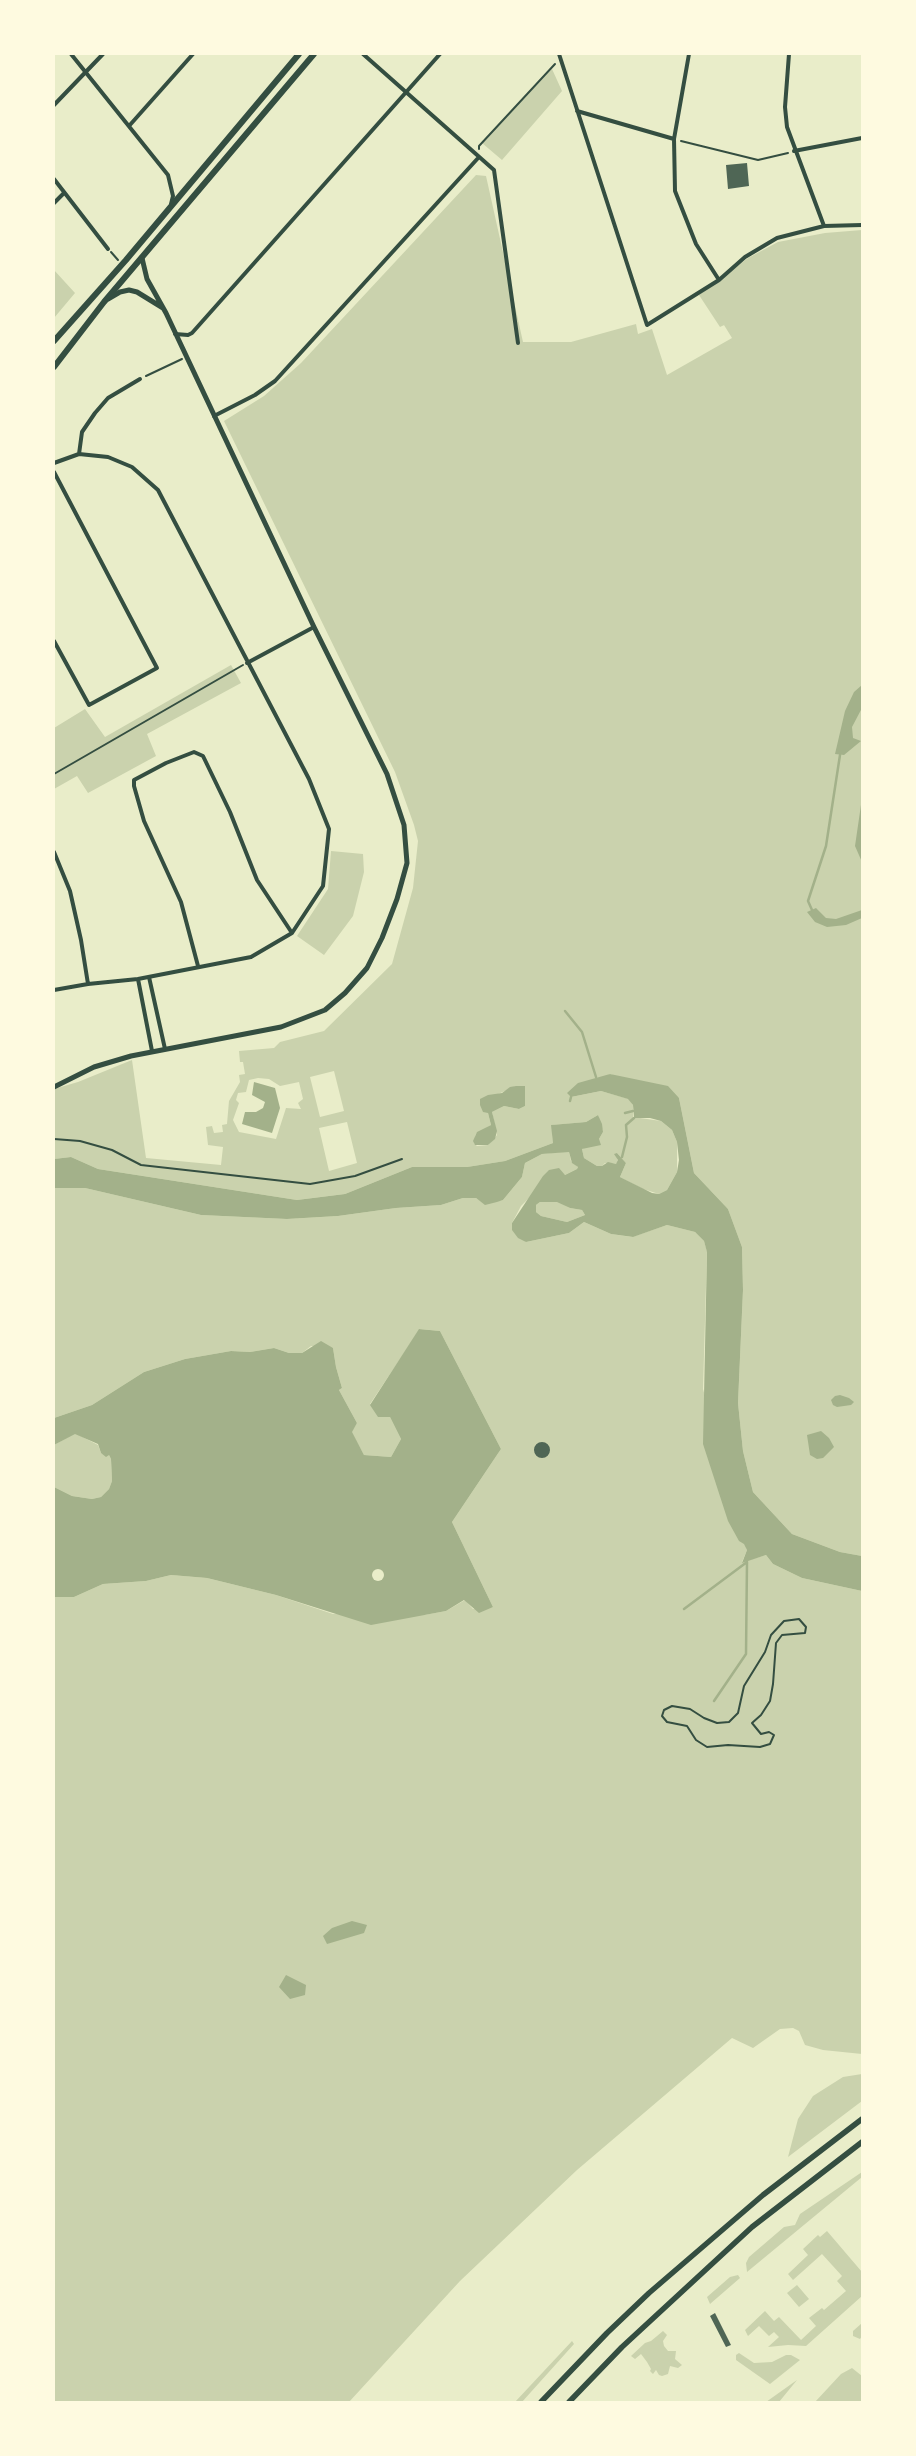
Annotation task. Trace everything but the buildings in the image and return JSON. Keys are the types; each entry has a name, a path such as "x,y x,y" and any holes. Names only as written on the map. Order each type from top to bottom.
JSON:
{"main road":[{"path":"54,341 299,54"},
{"path":"54,367 104,302 314,54"},
{"path":"541,2402 607,2333 649,2293 763,2195 862,2119"},
{"path":"569,2402 622,2347 752,2227 862,2142"}],"street":[{"path":"71,54 168,175 173,196 170,206"},
{"path":"54,105 103,54"},
{"path":"129,126 193,54"},
{"path":"363,54 494,170 518,343"},
{"path":"176,334 188,335 192,333 440,54"},
{"path":"559,54 647,325 719,280 745,257 777,238 824,226 862,225"},
{"path":"689,54 674,139 675,191 696,244 719,280"},
{"path":"790,54 785,107 787,127 794,151 824,226"},
{"path":"577,111 674,139"},
{"path":"794,151 862,138"},
{"path":"214,416 255,395 275,381 479,157"},
{"path":"54,179 108,248"},
{"path":"54,203 64,193"},
{"path":"54,1087 94,1067 165,1048 281,1027 324,1010 345,993 367,968 382,938 397,900 407,863 407,841 401,811 375,747 314,627 176,334 147,279 142,258"},
{"path":"104,302 120,292 129,290 137,292 163,309"},
{"path":"78,454 82,432 95,413 108,398 140,379"},
{"path":"54,463 78,454 108,457 132,467 158,490 309,779 329,830 323,886 292,933 251,957 198,966 138,980 88,984 54,990"},
{"path":"54,472 157,668 89,705 54,640"},
{"path":"247,663 314,627"},
{"path":"198,966 181,902 144,821 134,786 134,780 166,763 194,752 203,756 230,812 257,880 292,933"},
{"path":"54,852 70,891 88,984"},
{"path":"150,977 165,1048"},
{"path":"138,980 152,1051"}],"path":[{"path":"479,157 479,146 560,59"},
{"path":"674,139 758,160 794,151"},
{"path":"140,379 186,357"},
{"path":"54,774 247,663"},
{"path":"54,1140 80,1141 112,1150 141,1165 310,1184 355,1176 402,1159"},
{"path":"799,1619 806,1627 805,1633 782,1635 776,1643 770,1701 761,1715 752,1723 761,1734 769,1732 774,1735 770,1744 760,1747 728,1745 707,1747 696,1740 687,1726 667,1722 662,1716 664,1710 672,1706 690,1708 704,1718 717,1723 730,1722 738,1713 744,1686 765,1652 772,1635 784,1621 799,1619"}],"shaded area":[{"path":"552,69 562,91 502,160 482,143"},
{"path":"476,175 486,176 523,342 571,342 636,324 638,334 652,329 667,375 732,338 724,325 720,327 699,295 748,258 778,242 825,233 862,230 862,1556 840,1552 792,1534 753,1492 743,1451 738,1403 743,1290 742,1247 728,1209 694,1173 679,1098 610,1074 571,1097 601,1091 629,1099 633,1105 633,1117 661,1121 672,1130 677,1142 677,1172 667,1190 659,1194 643,1189 620,1177 626,1163 617,1153 618,1162 616,1164 605,1163 602,1166 597,1166 584,1158 582,1149 599,1139 603,1132 598,1115 586,1122 552,1125 553,1143 505,1161 467,1167 412,1167 345,1194 297,1200 98,1169 71,1157 54,1159 54,1089 78,1082 132,1060 146,1158 221,1165 223,1147 208,1145 206,1127 212,1126 214,1133 223,1132 222,1125 227,1124 229,1101 240,1082 239,1075 245,1074 243,1062 240,1062 239,1051 274,1048 280,1042 324,1031 392,964 413,888 418,841 395,772 224,421 264,396 301,363","holes":["334,1071 344,1111 320,1117 310,1077","258,1078 269,1079 280,1086 299,1082 303,1099 298,1103 301,1109 286,1108 276,1139 239,1132 233,1120 239,1103 236,1100 238,1093 246,1092 249,1080","516,1086 525,1086 525,1106 519,1109 504,1106 492,1112 497,1135 488,1145 477,1146 474,1143 476,1134 491,1125 488,1113 488,1095 496,1095","347,1122 357,1163 329,1171 319,1128"]},
{"path":"54,270 75,293 54,318"},
{"path":"231,665 241,683 147,734 156,756 88,793 77,776 54,789 54,728 85,709 105,737"},
{"path":"862,685 862,708 852,727 853,738 861,741 844,755 835,754 845,711 854,692"},
{"path":"862,798 862,862 855,846"},
{"path":"331,851 363,854 364,872 353,916 324,955 297,936 328,889"},
{"path":"816,908 826,918 836,919 862,910 862,918 846,925 827,927 815,922 807,912"},
{"path":"610,1074 668,1086 679,1098 694,1173 728,1209 742,1247 743,1290 738,1403 743,1451 753,1492 792,1534 840,1552 862,1556 862,1591 802,1578 773,1564 766,1555 742,1563 747,1550 744,1544 739,1541 728,1521 703,1444 707,1252 704,1241 695,1232 667,1225 633,1237 611,1234 584,1222 569,1233 526,1242 518,1238 512,1230 512,1223 549,1170 559,1168 565,1175 577,1169 578,1167 572,1163 569,1152 542,1154 525,1163 522,1177 503,1200 497,1202 485,1205 476,1198 463,1198 441,1205 396,1208 338,1216 287,1219 201,1215 85,1188 54,1188 54,1159 71,1157 98,1169 297,1200 345,1194 412,1167 467,1167 505,1161 553,1143 551,1125 586,1122 598,1115 603,1132 599,1139 601,1145 582,1149 584,1158 597,1166 602,1166 608,1162 616,1164 618,1160 614,1154 617,1153 626,1163 620,1177 652,1193 659,1194 667,1190 677,1172 679,1160 677,1142 672,1130 661,1121 650,1118 634,1118 633,1105 628,1099 601,1091 571,1097 567,1093 578,1083","holes":["540,1202 557,1202 570,1208 582,1210 585,1215 567,1222 541,1216 536,1212 536,1205"]},
{"path":"254,1082 275,1088 280,1108 272,1133 242,1124 245,1112 256,1112 263,1108 265,1102 252,1095"},
{"path":"525,1086 525,1106 519,1109 504,1106 492,1112 497,1131 495,1139 488,1145 475,1145 473,1141 477,1132 491,1125 488,1113 483,1112 480,1105 480,1099 488,1095 502,1093 510,1087"},
{"path":"569,1151 571,1161 578,1167 577,1169 565,1175 557,1170 521,1206 512,1223 526,1242 569,1233 584,1222 611,1234 632,1237 667,1225 695,1232 704,1241 707,1251 703,1389 747,1550 742,1562 766,1555 773,1564 802,1578 862,1591 862,2054 823,2050 805,2045 799,2031 793,2028 780,2029 753,2048 732,2038 577,2170 460,2281 349,2402 54,2402 54,1597 74,1597 103,1584 146,1581 171,1575 207,1578 276,1595 333,1614 424,1615 446,1611 465,1600 473,1609 493,1607 452,1522 501,1449 440,1331 420,1329 370,1404 390,1417 401,1439 391,1457 364,1455 351,1432 357,1423 339,1390 342,1388 333,1348 311,1346 302,1353 289,1353 274,1348 250,1352 231,1351 185,1359 144,1372 92,1405 54,1418 54,1188 85,1188 201,1215 287,1219 338,1216 396,1208 441,1205 463,1198 476,1198 485,1204 503,1200 522,1177 525,1163 542,1154"},
{"path":"557,1201 570,1208 582,1210 585,1215 567,1222 541,1216 536,1212 536,1205 540,1202"},
{"path":"419,1329 440,1331 501,1449 452,1522 493,1607 479,1613 464,1600 446,1611 371,1625 276,1595 207,1578 171,1575 146,1581 103,1584 74,1597 54,1597 54,1487 72,1496 92,1499 101,1497 109,1489 112,1481 111,1459 109,1455 106,1457 101,1453 98,1444 75,1434 54,1445 54,1418 92,1405 144,1372 185,1359 231,1351 250,1352 274,1348 289,1353 302,1353 321,1341 333,1348 342,1388 339,1390 357,1423 352,1432 364,1455 391,1457 401,1439 390,1417 378,1417 370,1405"},
{"path":"840,1395 854,1402 851,1405 837,1407 833,1405 831,1400 835,1396"},
{"path":"821,1431 829,1438 834,1447 823,1458 817,1459 810,1455 807,1435"},
{"path":"75,1433 98,1445 101,1453 109,1455 111,1459 112,1481 109,1489 101,1497 92,1499 72,1496 54,1487 54,1445"},
{"path":"352,1921 367,1925 364,1933 327,1944 323,1936 332,1928"},
{"path":"286,1975 306,1985 305,1995 290,1999 279,1987"},
{"path":"862,2074 862,2101 788,2157 798,2119 813,2096 843,2077"},
{"path":"862,2172 862,2177 747,2272 746,2263 749,2257 784,2227 795,2225 800,2214"},
{"path":"827,2231 862,2272 862,2296 806,2346 768,2347 779,2337 774,2332 769,2336 759,2326 748,2336 745,2330 765,2311 774,2321 779,2317 801,2340 816,2326 809,2318 822,2308 824,2310 846,2291 837,2281 842,2276 822,2254 793,2280 788,2274 808,2255 803,2249 818,2235 820,2237"},
{"path":"738,2275 740,2278 710,2304 707,2297 730,2277"},
{"path":"797,2285 809,2299 799,2307 787,2293"},
{"path":"862,2323 862,2336 860,2339 853,2336 853,2331"},
{"path":"663,2331 667,2335 663,2341 664,2346 668,2351 676,2351 675,2359 682,2365 678,2368 670,2366 668,2374 662,2376 656,2370 653,2374 650,2371 651,2369 641,2354 635,2359 631,2356 645,2343 651,2341"},
{"path":"572,2341 574,2344 522,2402 515,2402"},
{"path":"739,2353 754,2363 772,2362 786,2355 791,2355 800,2360 770,2384 736,2360 736,2355"},
{"path":"852,2368 862,2376 862,2402 815,2402 841,2374"},
{"path":"797,2380 779,2402 766,2402"}],"pier":[{"path":"376,1569 380,1569 384,1575 380,1581 376,1581 372,1577 372,1573"}],"waterway":[{"path":"812,910 808,901 826,846 840,755"},
{"path":"565,1011 582,1032 596,1077"},
{"path":"570,1101 571,1097"},
{"path":"625,1113 633,1111"},
{"path":"622,1157 627,1137 626,1125 634,1118"},
{"path":"684,1609 747,1562"},
{"path":"714,1701 746,1654 747,1562"}]}
